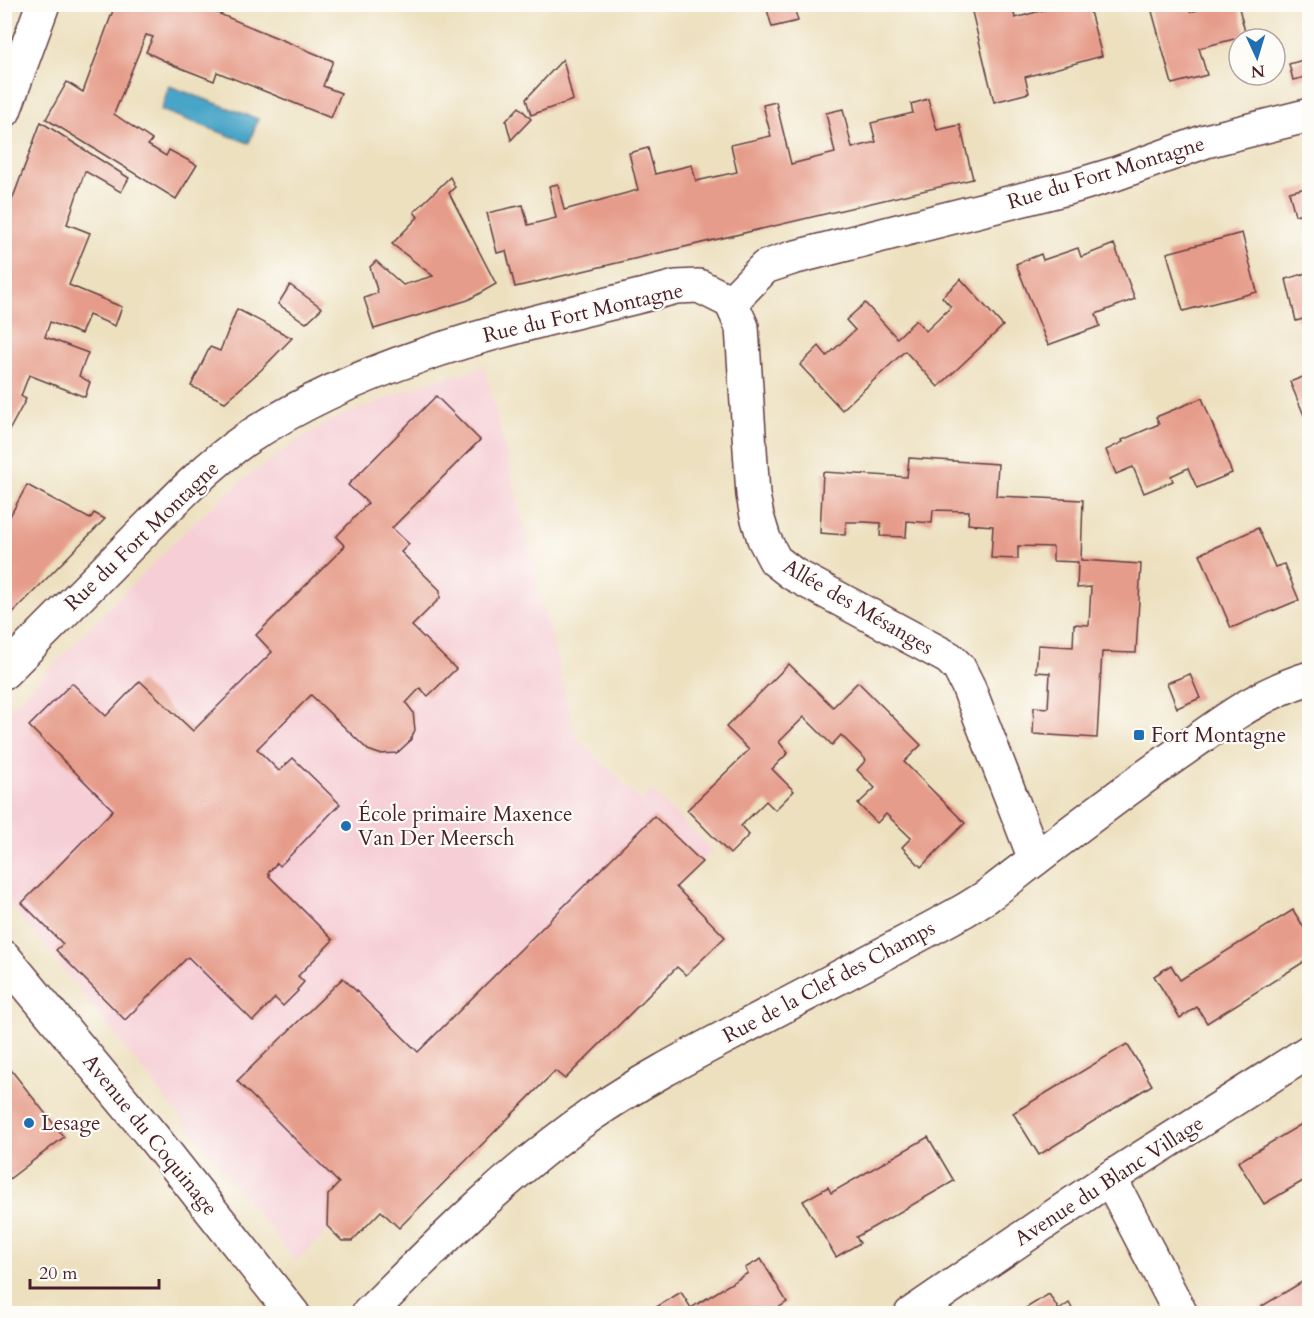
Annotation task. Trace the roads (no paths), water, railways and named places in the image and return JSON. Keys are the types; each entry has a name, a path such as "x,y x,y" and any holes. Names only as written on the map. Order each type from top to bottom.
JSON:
{"street":[{"path":"4,111 43,4"},
{"name":"Rue du Fort Montagne","path":"4,672 166,508 209,469 245,441 284,416 364,376 453,344 676,287 699,286 731,302 765,267 792,258 1075,186 1206,141 1310,115"},
{"name":"Allée des Mésanges","path":"731,302 742,327 753,495 764,539 770,550 776,560 793,574 949,658 959,668 1035,859"},
{"name":"Rue de la Clef des Champs","path":"368,1314 431,1251 507,1181 563,1134 678,1062 965,910 1235,713 1283,686 1310,678"},
{"name":"Avenue du Coquinage","path":"4,957 153,1137 293,1314"},
{"name":"Avenue du Blanc Village","path":"911,1314 1110,1178 1310,1051"},
{"path":"1110,1178 1181,1314"}],"water":[{"path":"169,86 258,119 249,143 161,110"}],"place":[{"name":"Fort Montagne","path":"1139,735"},
{"name":"École primaire Maxence Van Der Meersch","path":"346,826"},
{"name":"Lesage","path":"29,1123"}]}
